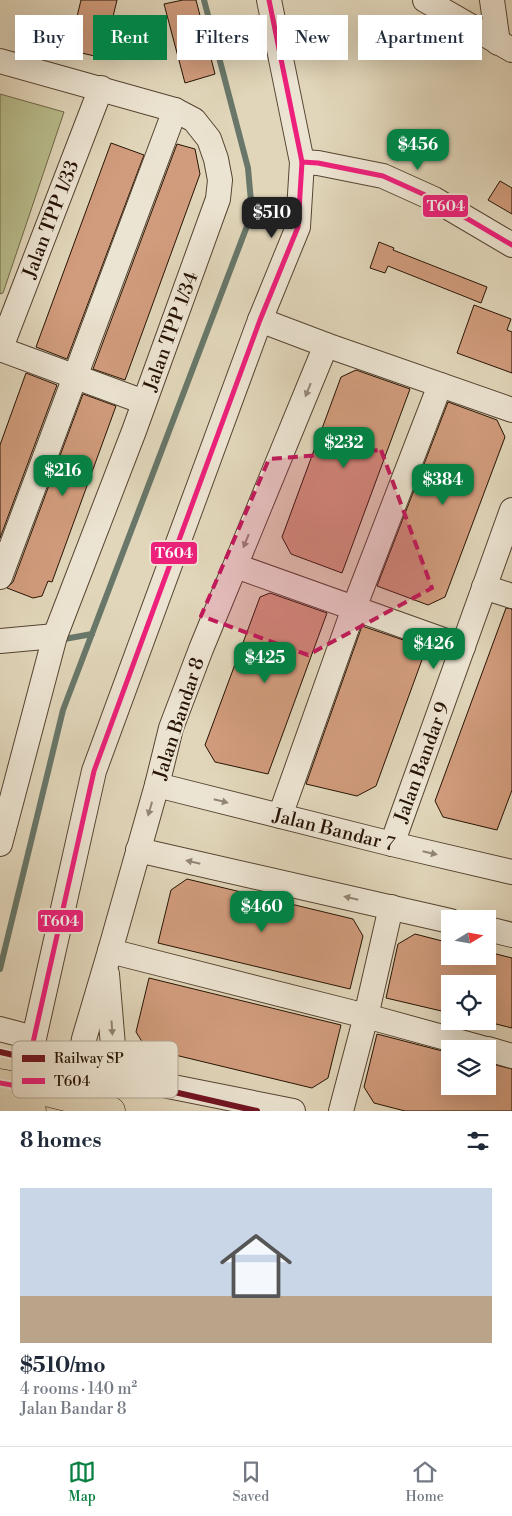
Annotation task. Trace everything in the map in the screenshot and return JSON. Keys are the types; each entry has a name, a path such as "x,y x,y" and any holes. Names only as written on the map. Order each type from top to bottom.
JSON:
{"highway":[{"path":"0,1106 12,1098"},
{"path":"44,1098 101,1107"}],"street":[{"path":"15,1033 94,771 260,320 298,227 302,162 269,0"},
{"path":"425,0 505,47"},
{"path":"492,0 505,47"},
{"name":"Jalan TPP 1/34","path":"0,61 175,110 194,120 209,139 216,159 220,180 218,199 144,402 55,636 0,844"},
{"name":"Jalan TPP 1/33","path":"0,350 6,318 101,88"},
{"path":"0,577 175,110"},
{"path":"302,162 318,163 383,176 434,199 512,245"},
{"path":"260,320 512,410"},
{"name":"Jalan Bandar 8","path":"84,1041 157,785 171,728 201,649 326,345"},
{"path":"0,350 144,402"},
{"path":"280,816 354,608 440,385"},
{"name":"Jalan Bandar 9","path":"392,844 512,510"},
{"path":"236,566 463,646"},
{"path":"484,587 512,596"},
{"path":"0,641 55,636"},
{"name":"Jalan Bandar 7","path":"157,785 392,844 511,870"},
{"path":"138,850 441,919"},
{"path":"341,1111 366,1016 391,907"},
{"path":"496,931 512,935"},
{"path":"113,1041 108,956 366,1016 454,1040"},
{"path":"496,1052 512,1056"},
{"path":"178,1088 293,1111"}],"highlighted area":[{"path":"381,450 432,588 308,655 201,616 269,459"}],"green space":[{"path":"0,94 64,112 3,293 0,294"}],"building":[{"path":"81,0 117,0 113,15 93,15 93,56 83,53 83,15 77,15"},
{"path":"183,0 196,0 200,15 177,15 177,53 167,15 164,4"},
{"path":"179,60 211,60 215,74 185,83"},
{"path":"111,143 144,155 67,359 36,347"},
{"path":"177,144 195,149 200,174 125,380 93,369"},
{"path":"500,181 512,188 512,214 488,200"},
{"path":"379,242 394,248 393,250 487,287 481,303 388,266 385,273 370,268"},
{"path":"474,305 511,319 507,330 512,332 512,373 457,353"},
{"path":"356,370 410,389 342,573 291,554 282,537 341,377"},
{"path":"26,373 57,385 0,538 0,445"},
{"path":"83,394 116,406 52,582 48,581 42,596 33,598 7,588 13,582"},
{"path":"448,402 497,420 505,437 445,597 428,605 377,586"},
{"path":"270,593 327,613 268,774 215,762 205,745 260,597"},
{"path":"506,608 512,609 512,790 497,830 443,817 435,801"},
{"path":"362,626 418,645 423,657 376,786 357,796 306,784"},
{"path":"187,879 353,919 363,936 350,989 158,943 171,890"},
{"path":"415,934 441,941 441,965 496,965 496,954 512,958 512,1028 496,1024 496,975 441,975 441,1011 386,998 398,944"},
{"path":"149,978 341,1025 328,1078 312,1088 178,1056 178,1041 142,1041 136,1032"},
{"path":"377,1034 441,1051 441,1095 496,1095 496,1065 512,1069 512,1111 405,1111 374,1103 364,1087"}],"waterway":[{"path":"0,969 63,710 252,213 248,168 204,0"},
{"path":"59,640 92,634"}],"rail line":[{"name":"SP","path":"0,1052 12,1055"},
{"name":"SP","path":"178,1093 257,1111"}],"transit line":[{"name":"T604","path":"33,1041 94,771 260,320 298,227 302,162 269,0"},
{"name":"T604","path":"302,162 318,163 383,176 434,199 512,245"},
{"name":"T604","path":"0,1083 12,1085"}]}
